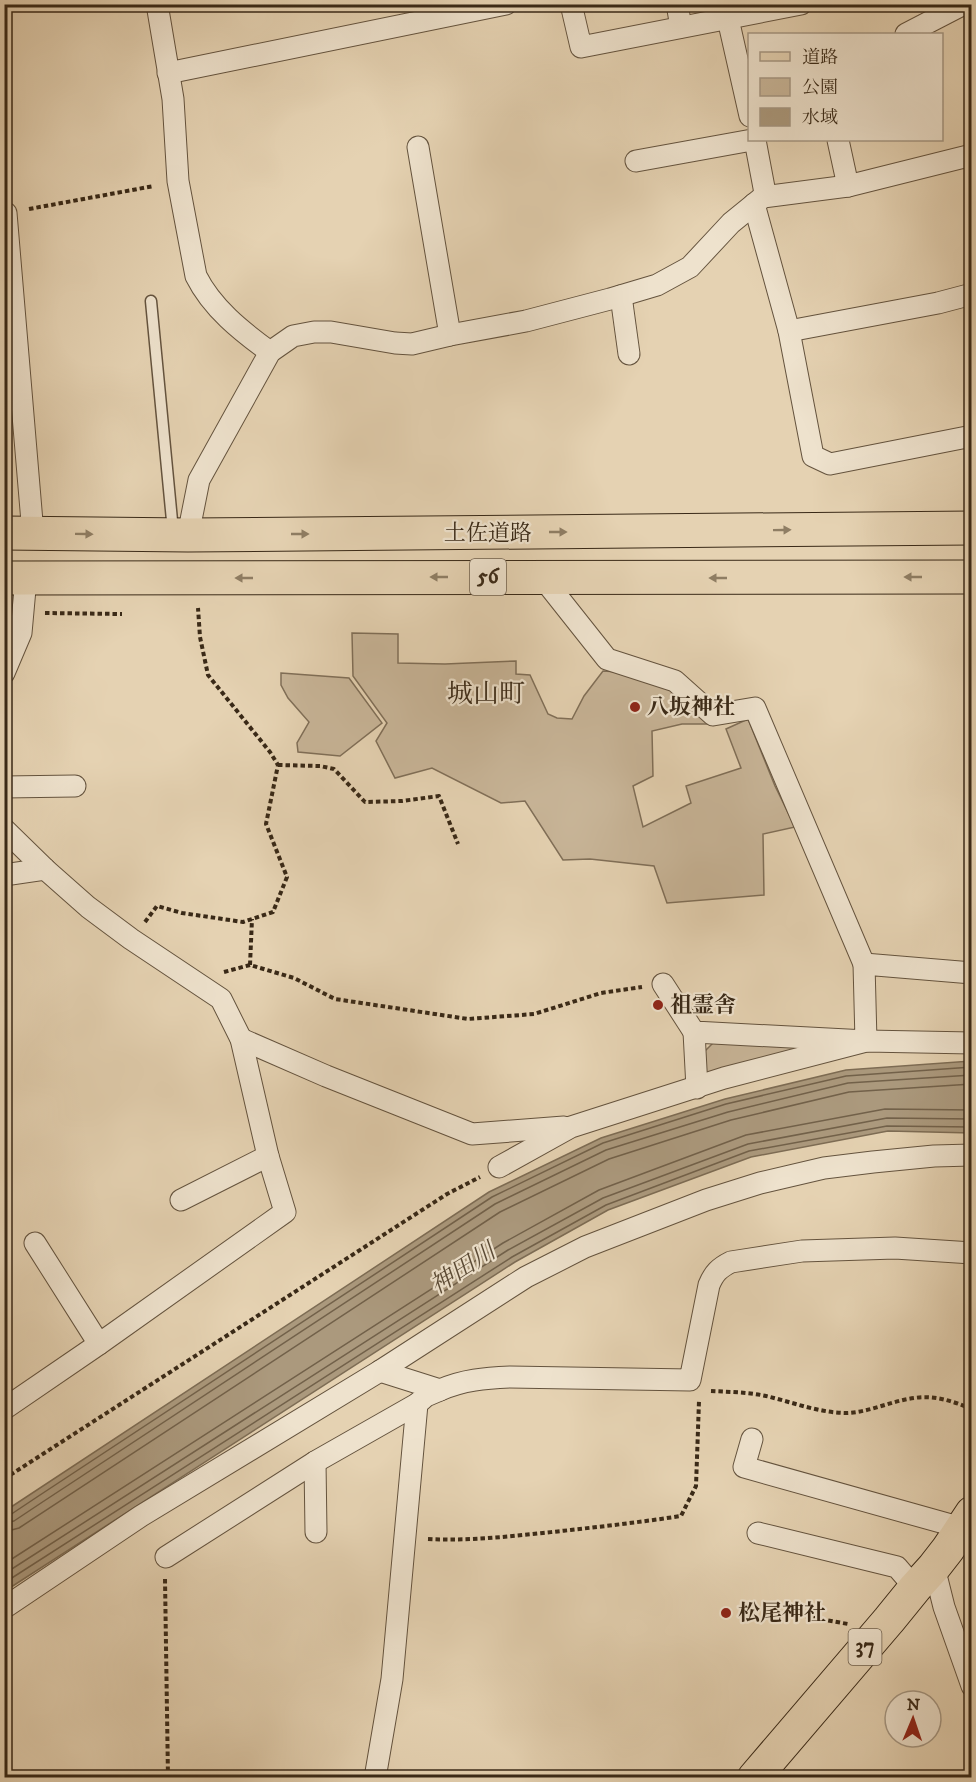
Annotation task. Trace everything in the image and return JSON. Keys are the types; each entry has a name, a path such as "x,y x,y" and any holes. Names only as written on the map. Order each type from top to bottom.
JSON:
{"main road":[{"name":"土佐道路","path":"19,534 181,535 972,528"},
{"name":"土佐道路","path":"15,578 972,577"},
{"name":"37","path":"754,1778 948,1549 967,1520"}],"street":[{"path":"157,4 173,99 178,181 196,276 203,289 236,327 270,352"},
{"path":"168,73 480,7 506,4"},
{"path":"571,4 580,47 740,13 801,4"},
{"path":"677,4 681,27"},
{"path":"908,33 964,4"},
{"path":"740,13 748,95"},
{"path":"636,161 748,141"},
{"path":"181,535 199,480 270,352 293,336 331,332 412,344 526,321 657,285 690,267 731,223 765,193 753,141"},
{"path":"838,141 848,186"},
{"path":"418,147 450,335"},
{"path":"759,200 848,186 972,155"},
{"path":"759,200 789,331 813,456 830,464 972,436"},
{"path":"6,213 19,534"},
{"path":"789,331 938,303 972,294"},
{"path":"621,296 628,354"},
{"path":"542,577 607,659 675,681 713,715 755,708 864,964 866,1041"},
{"path":"4,673 21,633 15,578"},
{"path":"4,787 75,786"},
{"path":"4,829 88,907 131,939 221,999 241,1039 268,1156 285,1212 4,1409"},
{"path":"4,875 45,869"},
{"path":"864,964 972,973"},
{"path":"663,984 694,1032 697,1088"},
{"path":"694,1032 866,1041 972,1043"},
{"path":"241,1039 326,1076 472,1134 571,1127"},
{"path":"499,1167 571,1127 724,1078 866,1041"},
{"path":"4,1608 141,1516 380,1371 526,1277 585,1247 697,1204 760,1183 824,1168 924,1157 972,1155"},
{"path":"181,1200 268,1156"},
{"path":"34,1243 99,1344"},
{"path":"166,1557 315,1462 417,1404 426,1396 454,1384 510,1377 690,1380 709,1286 713,1275 731,1262 802,1251 895,1248 972,1252"},
{"path":"380,1371 440,1390"},
{"path":"375,1778 392,1679 417,1404"},
{"path":"752,1439 744,1467 967,1520"},
{"path":"315,1462 316,1532"},
{"path":"758,1533 897,1567 924,1577 944,1607 972,1686"}],"lane":[{"path":"151,301 181,535"}],"path":[{"path":"6,213 178,181"},
{"path":"131,939 157,906 182,913 243,922 273,912 287,877 266,824 278,765 208,675 198,614 201,578"},
{"path":"41,613 122,614"},
{"path":"278,765 320,766 334,770 365,802 402,801 439,796 458,844"},
{"path":"250,965 252,919"},
{"path":"194,980 250,965 294,978 335,999 468,1019 534,1014 601,993 663,984"},
{"path":"4,1479 447,1194 499,1167"},
{"path":"405,1538 460,1540 623,1525 681,1516 696,1486 700,1390"},
{"path":"710,1391 764,1395 811,1408 845,1413 926,1397 946,1399 972,1409"},
{"path":"166,1557 168,1778"},
{"path":"747,1606 850,1624 877,1634"}],"green space":[{"path":"352,633 398,634 398,663 516,661 516,674 530,675 548,714 557,718 572,719 584,696 603,671 619,672 670,686 712,724 682,724 652,731 653,776 633,786 643,827 691,803 686,786 741,768 726,729 748,719 775,786 795,827 763,834 764,895 667,903 654,866 590,859 563,860 525,801 501,803 432,768 395,778 376,741 387,723 353,676"},
{"path":"281,673 349,678 382,723 340,756 298,752 297,743 309,722 288,698 281,685"},
{"path":"716,1040 823,1046 705,1077 702,1054"}],"water":[{"name":"神田川","path":"971,1061 971,1133 888,1131 751,1157 608,1210 515,1262 5,1591 5,1511 489,1192 601,1138 725,1099 846,1070"}],"place":[{"name":"八坂神社","path":"635,707"},
{"name":"祖霊舎","path":"658,1005"},
{"name":"松尾神社","path":"726,1613"}],"district":[{"name":"城山町","path":"486,694"}]}
